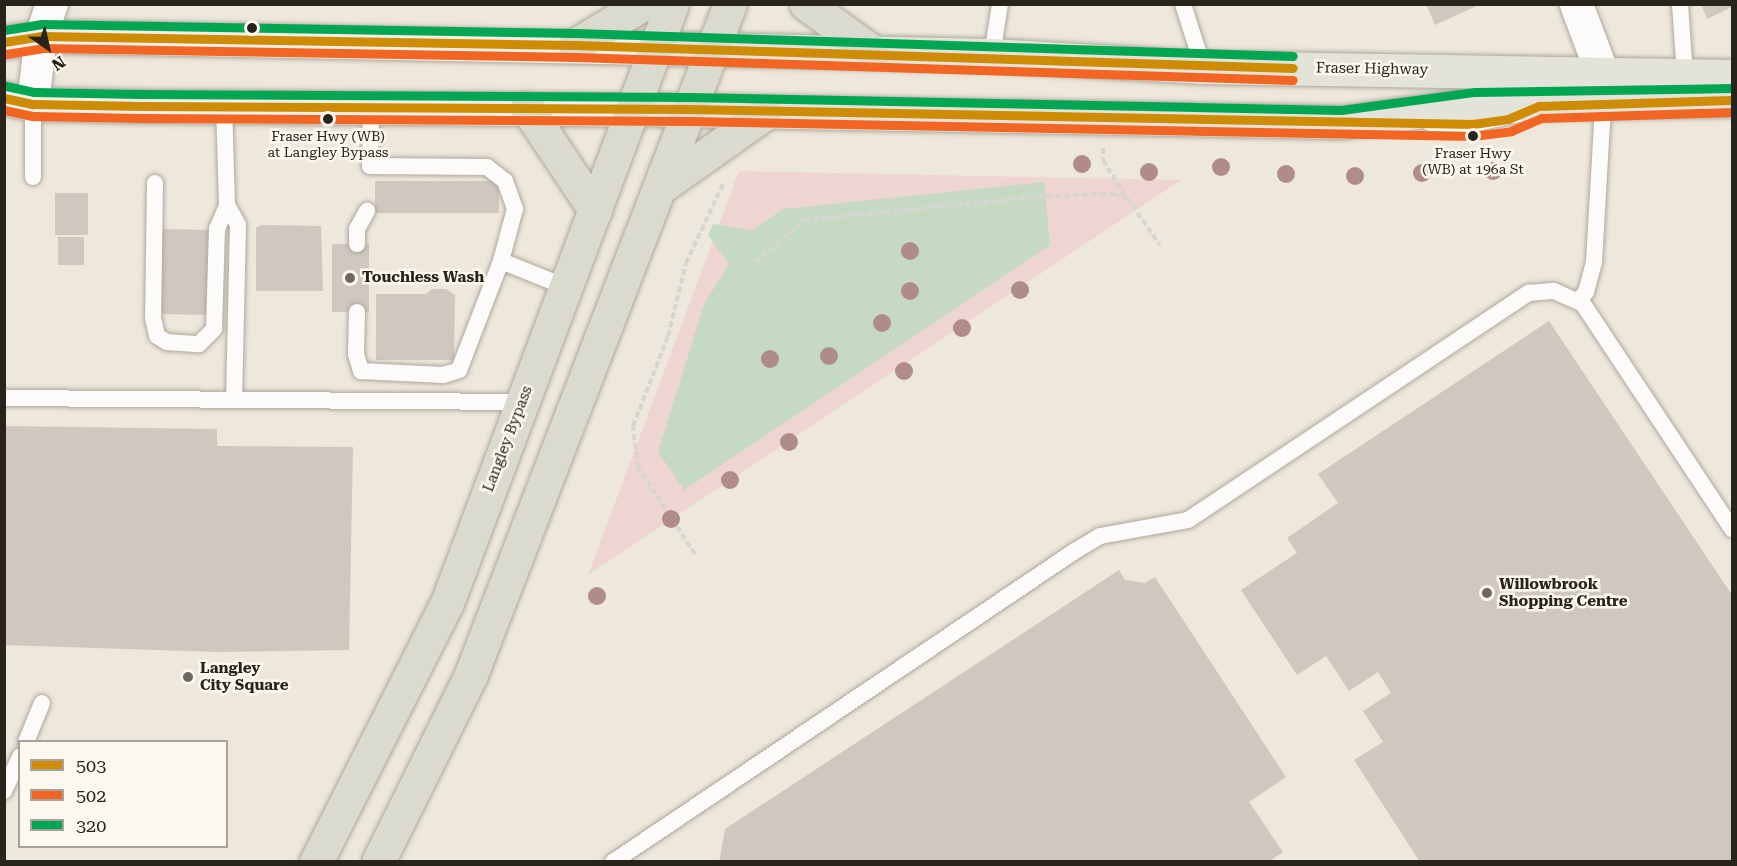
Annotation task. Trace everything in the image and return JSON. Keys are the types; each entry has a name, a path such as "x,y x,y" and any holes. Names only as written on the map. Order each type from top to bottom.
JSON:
{"highway":[{"path":"575,45 643,4"},
{"name":"Langley Bypass","path":"316,861 447,603 672,4"},
{"path":"378,861 470,677 662,186 729,4"},
{"path":"806,4 873,52"},
{"path":"527,108 595,210"},
{"path":"662,186 764,114"}],"main road":[{"name":"Fraser Highway","path":"4,42 41,36 575,45 993,56 1732,100"},
{"name":"Fraser Highway","path":"19,101 224,106 689,109 764,114 1342,122 1475,104 1539,106 1603,91 1685,76 1732,76"}],"street":[{"path":"19,101 52,4"},
{"path":"1576,4 1603,91"}],"lane":[{"path":"993,56 1000,4"},
{"path":"1183,4 1203,67"},
{"path":"1680,4 1685,76"},
{"path":"1578,301 1586,292 1594,262 1603,91"},
{"path":"19,101 33,177"},
{"path":"155,183 153,318 157,336 167,342 199,345 214,329 217,229 227,205 224,106"},
{"path":"357,312 356,354 361,371 432,375 459,370 501,261 516,209 505,181 487,166 370,166 371,106"},
{"path":"227,205 238,225 234,400"},
{"path":"357,244 357,229 368,211"},
{"path":"501,261 566,287"},
{"path":"614,861 637,855 1100,536 1188,520 1529,293 1554,291 1578,301 1732,530"},
{"path":"4,398 521,402"},
{"path":"26,740 42,703"},
{"path":"4,791 18,760"}],"path":[{"path":"1104,145 1103,160 1160,245"},
{"path":"695,554 638,467 633,426 668,336 686,263 717,191 731,173"},
{"path":"755,262 786,231 817,217 1046,196 1113,194 1127,198"}],"shaded area":[{"path":"739,171 1181,180 588,575"},
{"path":"1044,182 1050,245 684,490 658,452 704,304 729,264 708,235 713,224 752,230 783,209"}],"building":[{"path":"1426,4 1481,4 1435,25"},
{"path":"1701,4 1732,4 1732,7 1707,19"},
{"path":"375,181 499,181 499,213 375,213"},
{"path":"55,193 88,193 88,235 55,235"},
{"path":"261,225 321,226 323,291 256,291 256,228"},
{"path":"160,229 213,230 212,315 159,314"},
{"path":"58,237 84,237 84,265 58,265"},
{"name":"Touchless Wash","path":"332,244 369,244 369,312 332,312"},
{"path":"432,289 446,289 455,295 454,360 376,360 376,294 426,294"},
{"name":"Willowbrook Shopping Centre","path":"1549,321 1732,595 1732,862 1420,862 1354,760 1383,742 1363,711 1391,693 1378,672 1349,691 1326,656 1297,675 1241,590 1297,553 1287,538 1338,503 1318,474"},
{"path":"4,426 217,429 217,446 353,447 349,650 216,652 4,645"},
{"path":"1119,570 1125,580 1145,583 1155,577 1286,777 1249,802 1283,852 1268,862 719,862 725,829"}],"transit line":[{"name":"320","path":"4,30 41,24 575,33 1293,56"},
{"name":"503","path":"4,42 41,36 575,45 1293,68"},
{"name":"502","path":"6,54 42,48 575,57 1293,80"},
{"name":"320","path":"6,86 34,92 141,94 689,97 1341,110 1475,92 1732,88"},
{"name":"503","path":"4,98 33,104 141,106 689,109 1473,124 1508,119 1539,106 1732,100"},
{"name":"502","path":"4,110 33,116 141,118 689,121 1473,136 1511,131 1542,118 1732,112"}],"place":[{"name":"Fraser Hwy (WB) at Langley Bypass","path":"328,119"},
{"name":"Fraser Hwy (WB) at 196a St","path":"1473,136"},
{"name":"Touchless Wash","path":"350,278"},
{"name":"Willowbrook Shopping Centre","path":"1487,593"},
{"name":"Langley City Square","path":"188,677"}]}
